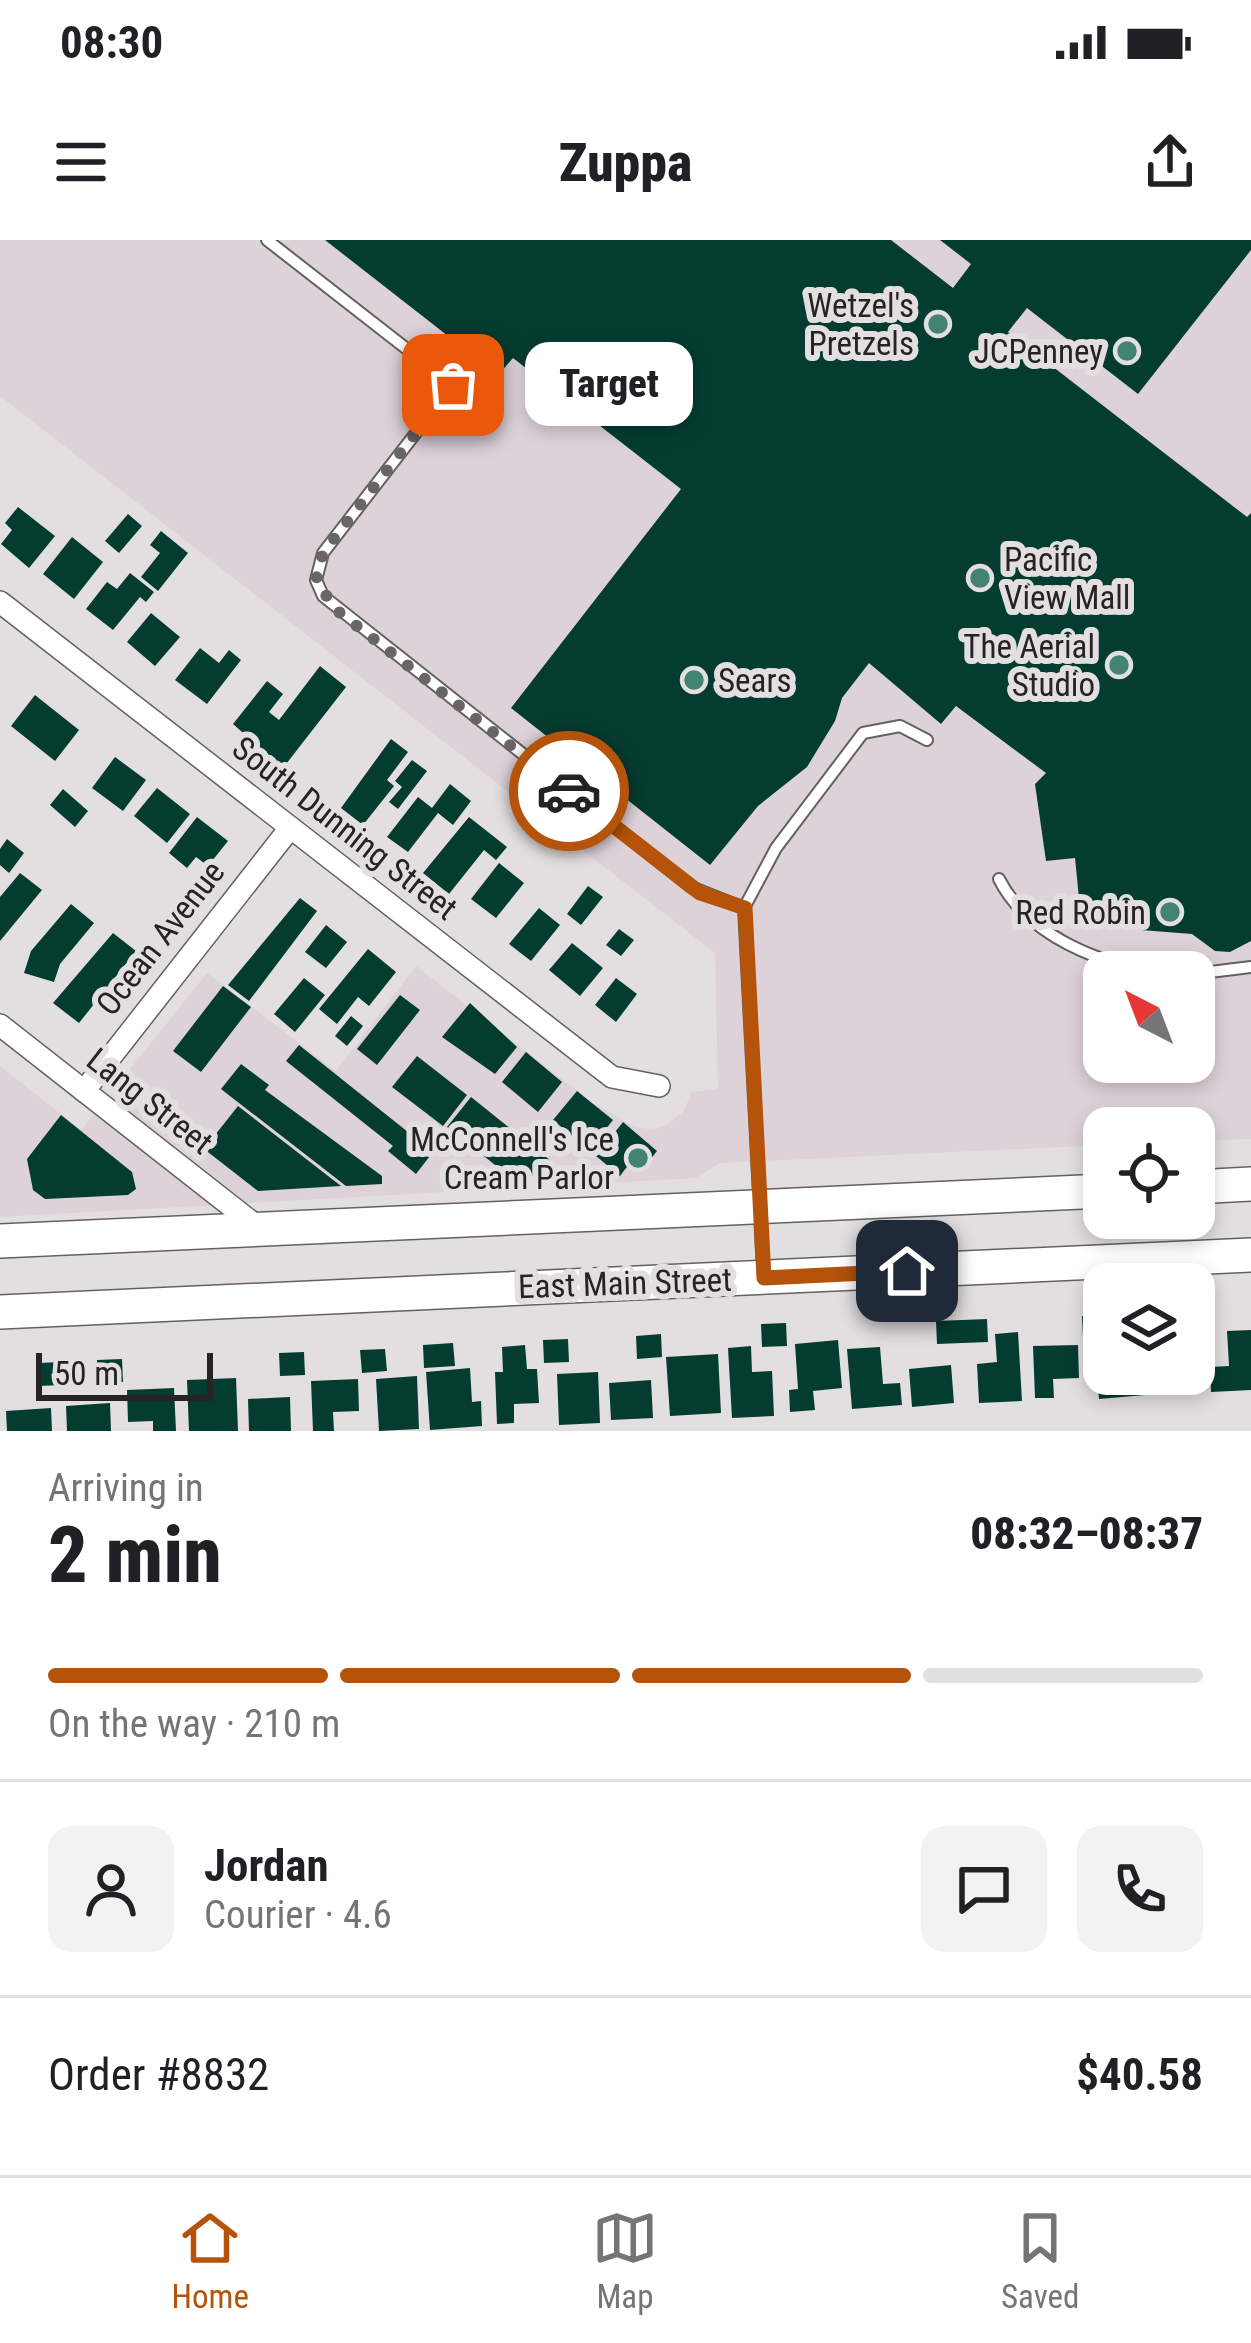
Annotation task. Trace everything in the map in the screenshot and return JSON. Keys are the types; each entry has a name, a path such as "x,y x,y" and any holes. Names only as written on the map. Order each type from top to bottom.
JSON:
{"main road":[{"path":"1215,1186 1251,1184"},
{"path":"0,1241 1083,1192"},
{"name":"East Main Street","path":"0,1312 1251,1255"}],"street":[{"name":"South Dunning Street","path":"0,602 612,1077 658,1086"},
{"name":"Ocean Avenue","path":"84,1090 290,828"},
{"name":"Lang Street","path":"0,1024 260,1228"}],"lane":[{"path":"267,240 453,385 323,553 316,580 323,596 691,887 745,908"},
{"path":"764,1278 745,908 768,859 863,733 900,726 927,740"},
{"path":"998,879 1019,910 1056,936 1090,951"},
{"path":"1215,971 1251,967"}],"shaded area":[{"name":"Pacific View Mall","path":"0,240 1251,240 1251,1139 1215,1140 1215,1107 1083,1107 1083,1146 720,1163 696,1178 0,1217 0,1066 81,1130 207,973 336,1071 416,966 593,1103 633,1126 653,1130 683,1112 692,1092 718,1089 715,953 0,396"}],"building":[{"name":"Pacific View Mall","path":"325,240 891,240 953,288 971,264 940,240 1251,240 1251,250 1138,394 1027,308 1008,332 1247,517 1251,513 1251,941 1230,952 1215,951 1192,934 1141,930 1080,908 1075,858 1046,861 1035,784 1046,773 956,706 941,724 869,663 842,698 835,721 807,767 758,806 710,865 511,708 681,489 513,358 498,375"},
{"path":"18,507 55,536 29,568 1,544 12,530 5,523"},
{"path":"128,514 142,526 119,553 105,541"},
{"path":"161,531 188,553 158,591 141,577 160,553 150,545"},
{"path":"72,537 103,562 74,599 43,574"},
{"path":"130,573 154,592 146,602 140,597 113,630 86,609 107,582 117,589"},
{"path":"151,613 180,637 155,666 127,642"},
{"path":"200,648 219,663 229,650 241,660 207,704 175,680"},
{"path":"320,666 346,687 283,768 233,724 267,681 283,694 269,712 279,720"},
{"path":"35,695 79,730 55,761 11,726"},
{"path":"391,739 408,752 387,780 394,786 363,825 341,808"},
{"path":"115,757 146,780 123,811 92,788"},
{"path":"412,760 427,771 398,809 389,802 402,787 395,781"},
{"path":"450,784 471,801 453,825 438,813 408,852 387,837 418,797 432,808"},
{"path":"157,788 190,814 167,843 134,816"},
{"path":"63,789 88,811 75,827 50,805"},
{"path":"197,817 228,841 208,866 196,857 187,868 169,853"},
{"path":"469,817 507,847 496,860 484,850 449,894 423,873"},
{"path":"7,839 24,853 9,873 0,865 0,849"},
{"path":"499,863 524,883 496,918 471,899"},
{"path":"20,873 42,890 0,941 0,897"},
{"path":"588,886 603,897 581,925 567,914"},
{"path":"300,898 317,911 249,1001 228,985"},
{"path":"71,904 94,923 60,964 54,982 24,973 31,951"},
{"path":"539,908 560,925 531,961 509,944"},
{"path":"326,925 347,942 326,968 305,952"},
{"path":"619,929 634,940 621,956 606,945"},
{"path":"113,933 136,951 79,1023 53,1003"},
{"path":"572,943 603,968 580,996 549,970"},
{"path":"368,949 396,972 369,1006 358,997 337,1024 319,1009"},
{"path":"304,978 325,995 295,1032 274,1014"},
{"path":"616,978 637,994 616,1022 595,1005"},
{"path":"223,986 251,1007 201,1072 173,1051"},
{"path":"400,995 420,1010 377,1065 357,1049"},
{"path":"470,1003 517,1047 495,1074 442,1037"},
{"path":"351,1016 363,1026 347,1046 335,1036"},
{"path":"299,1045 433,1152 416,1174 388,1151 393,1146 286,1061"},
{"path":"526,1052 562,1082 538,1112 502,1082"},
{"path":"417,1056 467,1095 443,1126 392,1087"},
{"path":"241,1064 269,1085 265,1090 382,1176 382,1184 346,1186 221,1089"},
{"path":"577,1091 613,1120 589,1150 553,1120"},
{"path":"471,1097 561,1169 514,1180 447,1127"},
{"path":"238,1106 341,1186 258,1191 204,1149"},
{"path":"61,1115 132,1172 136,1189 128,1195 45,1199 33,1190 27,1159"},
{"path":"623,1122 657,1151 646,1165 635,1156 620,1176 596,1156"},
{"path":"987,1319 988,1342 937,1344 936,1321"},
{"path":"786,1323 787,1346 762,1347 761,1324"},
{"path":"1251,1330 1251,1390 1215,1392 1215,1367 1229,1366 1227,1331"},
{"path":"1018,1332 1022,1401 979,1403 977,1364 997,1362 995,1334"},
{"path":"661,1334 662,1357 637,1359 636,1336"},
{"path":"568,1339 569,1362 544,1363 543,1340"},
{"path":"838,1340 842,1388 813,1391 815,1410 790,1412 789,1390 798,1389 795,1344"},
{"path":"453,1343 455,1366 424,1368 423,1345"},
{"path":"525,1345 527,1369 537,1369 539,1403 514,1404 514,1423 497,1424 495,1372 503,1372 502,1347"},
{"path":"1078,1345 1079,1378 1053,1379 1054,1398 1035,1398 1033,1346"},
{"path":"751,1346 752,1372 772,1371 774,1416 732,1418 728,1348"},
{"path":"880,1347 883,1384 900,1383 902,1405 852,1409 847,1349"},
{"path":"385,1349 387,1371 362,1373 360,1350"},
{"path":"304,1352 305,1375 280,1376 279,1353"},
{"path":"718,1354 721,1413 670,1416 666,1357"},
{"path":"122,1359 123,1382 98,1383 97,1360"},
{"path":"62,1362 63,1385 38,1386 37,1363"},
{"path":"951,1365 954,1403 912,1407 909,1369"},
{"path":"470,1368 472,1402 481,1401 482,1426 430,1430 426,1372"},
{"path":"598,1372 600,1423 559,1425 557,1374"},
{"path":"417,1376 419,1429 379,1431 376,1379"},
{"path":"236,1378 238,1431 189,1431 187,1380"},
{"path":"358,1379 359,1411 333,1412 334,1431 313,1431 311,1381"},
{"path":"651,1380 653,1418 611,1420 609,1383"},
{"path":"174,1388 176,1431 153,1431 153,1421 128,1422 127,1390"},
{"path":"1099,1395 1145,1395 1099,1399"},
{"path":"290,1397 291,1431 249,1431 248,1399"},
{"path":"110,1403 111,1431 67,1431 66,1406"},
{"path":"51,1408 52,1431 7,1431 6,1411"}],"way so far":[{"path":"453,385 323,553 316,580 335,609 569,791"}],"place":[{"name":"Wetzel's Pretzels","path":"938,324"},
{"name":"JCPenney","path":"1127,351"},
{"name":"Target","path":"453,385"},
{"name":"Pacific View Mall","path":"980,578"},
{"name":"The Aerial Studio","path":"1119,665"},
{"name":"Sears","path":"694,680"},
{"name":"Red Robin","path":"1170,912"},
{"name":"McConnell's Ice Cream Parlor","path":"638,1158"}],"route":[{"path":"569,791 700,893 745,908 764,1278 907,1271"}]}
